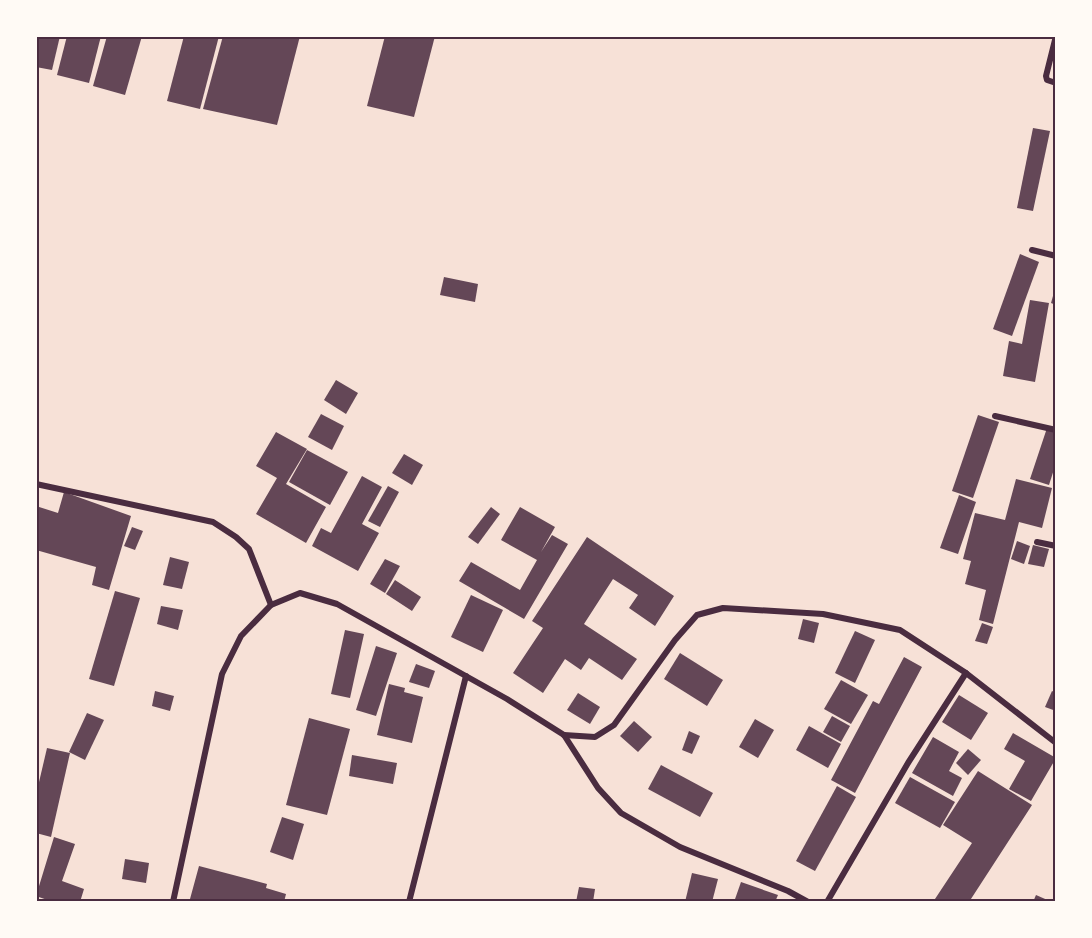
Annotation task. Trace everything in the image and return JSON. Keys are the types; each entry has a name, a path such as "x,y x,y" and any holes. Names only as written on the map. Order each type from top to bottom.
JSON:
{"street":[{"path":"1056,36 1046,76 1047,80 1056,83"},
{"path":"1032,250 1056,256"},
{"path":"995,416 1056,430"},
{"path":"36,484 213,522 236,537 249,549 271,605"},
{"path":"1037,542 1056,546"},
{"path":"173,902 222,674 241,636 271,605 300,594 337,604 466,676 564,735 598,788 621,813 680,847 788,891 808,902"},
{"path":"564,735 595,737 614,725 675,640 697,615 723,608 823,614 900,630 966,673 1056,743"},
{"path":"827,902 908,763 966,673"},
{"path":"409,902 466,676"}],"building":[{"path":"36,36 60,36 52,70 36,67"},
{"path":"67,36 101,36 89,83 57,75"},
{"path":"107,36 142,36 125,95 93,86"},
{"path":"184,36 219,36 200,109 167,101"},
{"path":"223,36 300,36 277,125 203,109"},
{"path":"385,36 435,36 414,117 367,106"},
{"path":"1033,128 1050,131 1033,211 1017,208"},
{"path":"1020,254 1039,262 1012,336 993,329"},
{"path":"444,277 478,284 475,302 440,295"},
{"path":"1056,289 1056,305 1051,303"},
{"path":"1030,300 1049,303 1035,382 1003,376 1009,341 1022,344"},
{"path":"336,380 358,393 346,414 324,400"},
{"path":"321,414 344,426 332,450 308,437"},
{"path":"978,415 999,422 973,498 952,491"},
{"path":"1047,428 1056,431 1056,463 1049,485 1030,479"},
{"path":"276,432 307,449 286,484 326,507 306,543 256,514 277,478 256,466"},
{"path":"307,450 348,472 330,505 289,482"},
{"path":"404,454 423,465 412,485 392,473"},
{"path":"362,476 382,487 362,524 379,533 358,571 312,546 321,528 331,533"},
{"path":"1016,479 1052,488 1042,528 1019,522 993,624 979,620 986,590 965,584 971,561 963,559 975,513 1005,520"},
{"path":"388,486 399,492 380,527 368,521"},
{"path":"64,492 131,516 109,590 92,585 96,567 36,550 36,506 58,513"},
{"path":"959,495 976,502 958,554 940,548"},
{"path":"491,507 500,514 478,544 468,537"},
{"path":"520,507 555,527 541,552 552,535 568,544 524,619 459,581 471,562 520,590 537,560 501,540"},
{"path":"132,527 143,531 135,550 124,546"},
{"path":"587,537 674,596 655,626 629,608 638,595 613,579 584,624 637,659 622,680 589,658 581,670 565,659 543,693 513,673 543,628 532,621"},
{"path":"1017,541 1030,546 1024,564 1011,559"},
{"path":"1033,545 1049,549 1044,567 1028,564"},
{"path":"170,557 189,562 182,589 163,585"},
{"path":"385,559 400,566 385,593 370,584"},
{"path":"395,580 421,597 412,611 386,594"},
{"path":"115,591 140,598 114,686 89,679"},
{"path":"471,595 503,610 483,652 451,637"},
{"path":"161,606 183,610 178,630 157,624"},
{"path":"803,619 819,623 814,643 798,639"},
{"path":"982,623 993,627 987,644 975,641"},
{"path":"345,630 364,634 350,698 331,694"},
{"path":"855,631 875,640 855,683 835,673"},
{"path":"376,646 397,653 376,716 356,710"},
{"path":"680,653 723,680 707,706 664,679"},
{"path":"904,657 922,667 855,793 831,780 873,701 879,704"},
{"path":"416,664 435,671 429,688 409,682"},
{"path":"841,680 868,695 851,724 824,709"},
{"path":"389,684 405,688 404,692 423,697 412,743 377,735"},
{"path":"155,691 174,696 170,711 152,706"},
{"path":"1052,691 1056,693 1056,711 1045,707"},
{"path":"578,693 600,707 590,724 567,710"},
{"path":"959,695 988,713 971,740 942,722"},
{"path":"87,713 104,720 85,760 69,752"},
{"path":"832,716 850,726 841,742 823,732"},
{"path":"309,718 350,729 327,815 286,805"},
{"path":"755,719 774,730 758,758 739,747"},
{"path":"634,721 652,737 638,752 620,736"},
{"path":"809,726 841,744 828,768 796,750"},
{"path":"689,731 700,736 692,754 682,750"},
{"path":"1013,733 1056,758 1031,801 1009,789 1025,761 1004,749"},
{"path":"933,737 959,752 949,771 962,778 953,796 912,773"},
{"path":"47,748 70,753 51,837 36,833 36,795"},
{"path":"968,749 981,760 968,775 956,763"},
{"path":"352,755 397,763 393,784 349,776"},
{"path":"661,765 713,793 700,817 648,789"},
{"path":"978,771 1032,805 969,902 933,902 972,843 943,825"},
{"path":"910,777 955,802 940,828 895,803"},
{"path":"837,786 856,797 815,871 796,861"},
{"path":"282,817 304,824 293,860 270,852"},
{"path":"54,837 75,844 62,881 84,889 80,902 53,902 36,896"},
{"path":"125,859 149,863 146,883 122,879"},
{"path":"199,866 267,884 266,888 286,894 284,902 199,902 190,899"},
{"path":"692,873 718,879 712,902 685,902"},
{"path":"741,882 778,895 775,902 734,902"},
{"path":"579,887 595,889 593,902 576,902"},
{"path":"1036,895 1052,902 1033,902"}]}
